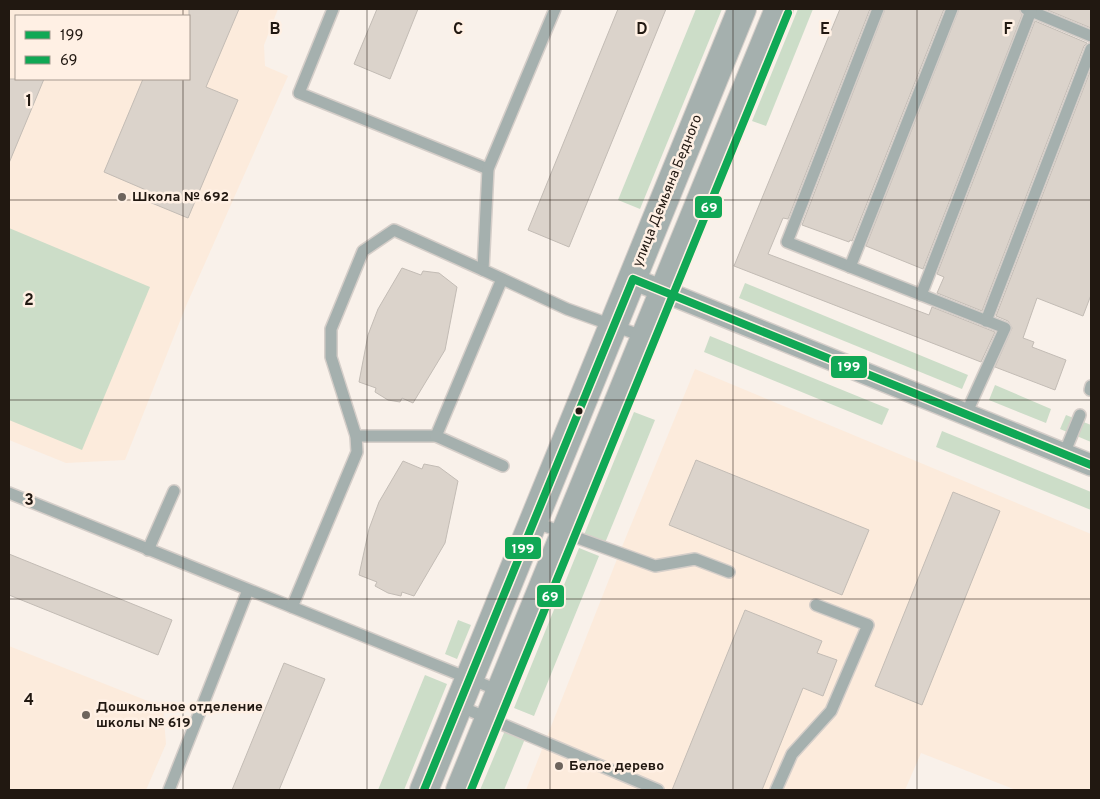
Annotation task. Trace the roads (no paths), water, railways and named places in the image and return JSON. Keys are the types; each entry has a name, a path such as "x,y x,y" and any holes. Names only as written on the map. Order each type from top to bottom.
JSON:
{"street":[{"name":"улица Демьяна Бедного","path":"424,790 742,9"},
{"path":"460,790 779,9"},
{"path":"633,278 1091,465"}],"lane":[{"path":"333,9 299,93 488,169"},
{"path":"483,270 488,169 554,9"},
{"path":"878,9 787,242 1005,328 966,414"},
{"path":"850,267 952,9"},
{"path":"921,295 1029,10 1091,36"},
{"path":"986,321 1091,49"},
{"path":"292,607 357,452 356,436 331,357 331,329 364,251 394,230 566,308 613,327 645,337"},
{"path":"436,436 502,279"},
{"path":"1064,454 1080,415"},
{"path":"356,436 436,436 503,466"},
{"path":"148,550 174,491"},
{"path":"9,493 500,691"},
{"path":"534,522 655,566 695,559 729,572"},
{"path":"170,790 248,590"},
{"path":"776,790 792,754 831,712 868,625 816,605"},
{"path":"458,706 658,790"}],"place":[{"name":"Школа № 692","path":"122,197"},
{"name":"Дошкольное отделение школы № 619","path":"86,715"},
{"name":"Белое дерево","path":"559,766"}]}
